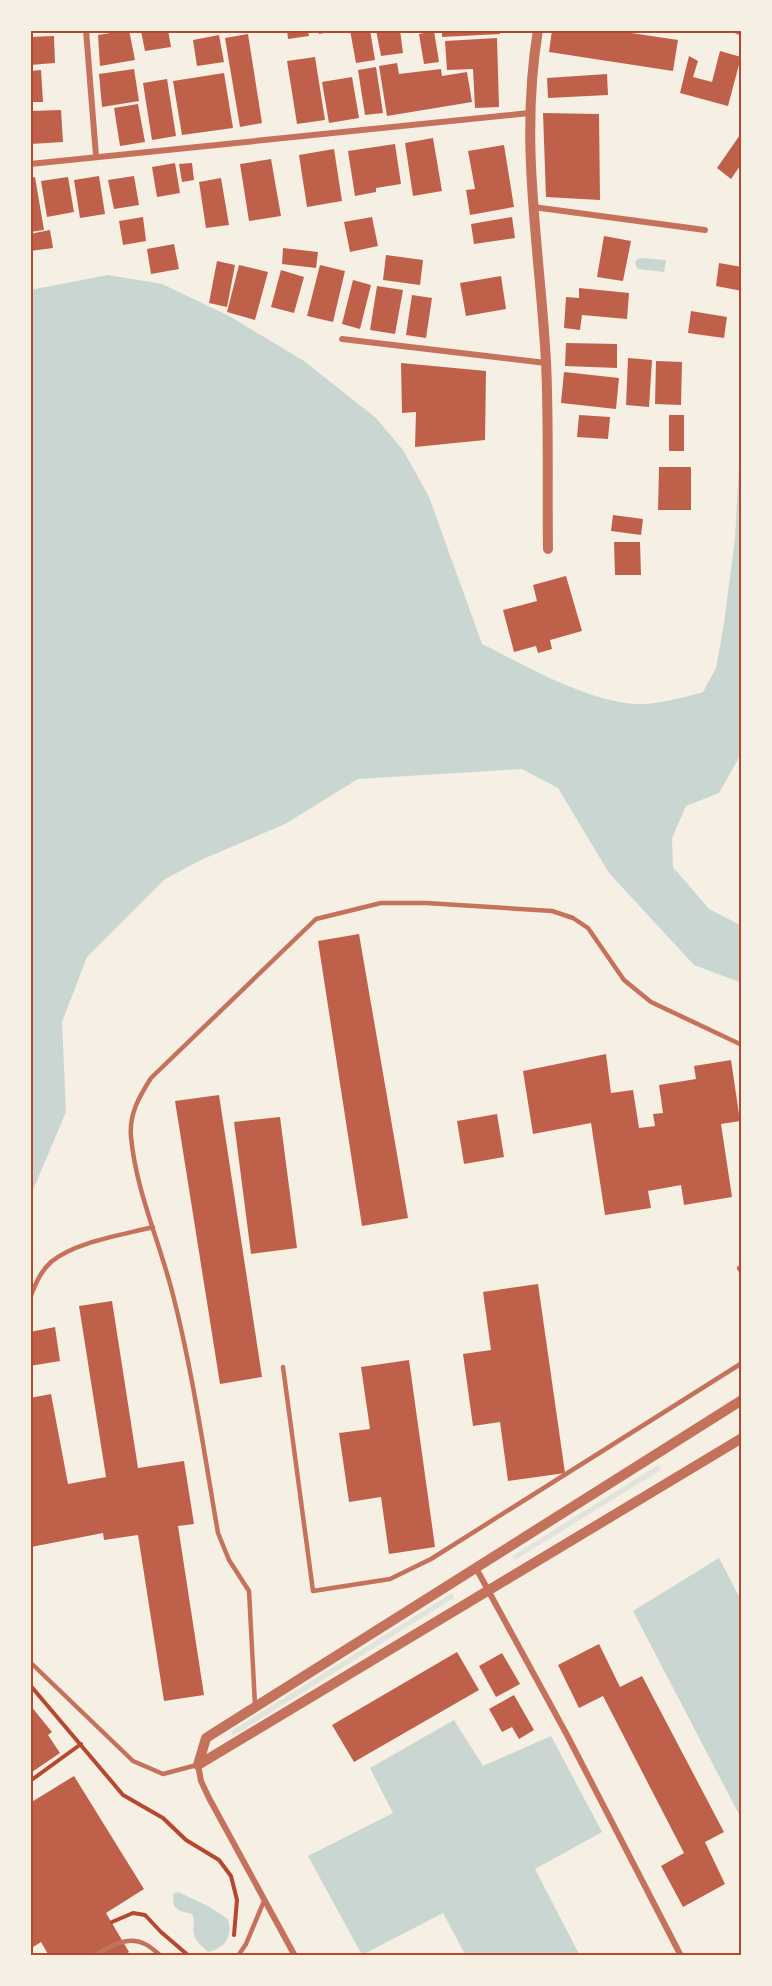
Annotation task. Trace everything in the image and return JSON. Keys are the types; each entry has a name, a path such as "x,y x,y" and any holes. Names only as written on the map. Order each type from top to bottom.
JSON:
{"street":[{"path":"86,30 96,156"},
{"path":"538,30 529,113 532,206 546,363 548,549"},
{"path":"735,30 742,33"},
{"path":"30,164 529,113"},
{"path":"532,206 705,230"},
{"path":"342,339 546,363"},
{"path":"295,1956 208,1798 201,1781 198,1765 206,1737 742,1400"},
{"path":"198,1765 742,1438"},
{"path":"476,1568 567,1735 681,1956"}],"lane":[{"path":"256,1706 249,1591 229,1560 218,1533 185,1344 169,1279 143,1197 131,1135 135,1103 151,1078 316,919 381,903 426,903 552,910 573,918 588,928 624,980 651,1002 742,1045"},
{"path":"30,1298 37,1281 50,1263 69,1250 153,1227"},
{"path":"742,1266 739,1268 742,1273"},
{"path":"283,1367 313,1591 390,1579 431,1559 742,1363"},
{"path":"30,1662 133,1761 163,1774 198,1765"},
{"path":"238,1956 246,1944 264,1901"},
{"path":"94,1956 115,1944 131,1940 145,1944 160,1956"}],"path":[{"path":"30,1685 123,1795 163,1818 186,1840 219,1860 231,1876 237,1900 233,1942"},
{"path":"30,1781 81,1744"},
{"path":"112,1922 133,1913 145,1915 189,1956"}],"shaded area":[{"path":"641,258 666,260 664,272 638,269 635,264 636,260"},
{"path":"108,275 162,284 229,316 304,361 376,418 403,450 429,497 482,644 556,681 616,701 650,704 703,692 716,668 735,538 742,413 742,752 719,793 686,806 672,838 673,867 709,909 742,926 742,983 694,965 609,873 558,788 522,769 358,779 285,824 203,859 165,879 87,957 62,1022 66,1112 30,1197 30,290"},
{"path":"658,1465 661,1470 515,1560 512,1556"},
{"path":"719,1558 742,1602 742,1820 633,1611"},
{"path":"452,1593 454,1598 233,1736 231,1731"},
{"path":"454,1720 483,1766 551,1736 602,1832 535,1869 580,1956 466,1956 443,1913 362,1955 308,1856 393,1813 370,1768"},
{"path":"178,1892 208,1906 228,1919 229,1931 223,1945 208,1952 198,1942 194,1935 192,1914 180,1911 174,1906 173,1894"}],"building":[{"path":"129,30 135,60 100,66 98,35"},
{"path":"168,30 171,47 145,51 141,31"},
{"path":"287,30 308,30 309,36 288,39"},
{"path":"318,30 334,30 334,31 319,34"},
{"path":"350,30 370,30 375,60 356,63"},
{"path":"376,30 400,30 403,53 381,56"},
{"path":"442,30 500,30 500,34 442,37"},
{"path":"552,30 611,30 678,40 673,71 549,52"},
{"path":"434,31 439,62 424,64 419,34"},
{"path":"248,34 262,123 240,127 225,38"},
{"path":"219,35 224,62 197,66 193,40"},
{"path":"54,36 55,63 30,65 30,37"},
{"path":"497,38 499,107 475,108 473,69 447,70 445,41"},
{"path":"720,51 741,57 728,106 680,93 689,56 698,61 693,77 712,82"},
{"path":"315,57 325,120 297,124 287,61"},
{"path":"397,63 399,74 441,69 442,76 467,72 472,102 387,116 379,66"},
{"path":"376,67 383,113 365,115 358,70"},
{"path":"134,69 139,101 102,107 99,74"},
{"path":"41,70 43,102 30,102 30,71"},
{"path":"224,73 233,128 182,135 173,81"},
{"path":"607,74 608,95 548,98 547,78"},
{"path":"352,77 359,118 329,123 322,82"},
{"path":"167,79 176,136 152,140 143,83"},
{"path":"138,104 145,142 120,146 114,108"},
{"path":"61,110 63,142 30,144 30,111"},
{"path":"543,113 599,114 600,200 546,197"},
{"path":"742,132 742,163 731,179 717,168"},
{"path":"433,138 442,191 413,196 405,143"},
{"path":"395,144 401,184 376,188 376,192 355,196 348,151"},
{"path":"504,145 514,207 470,215 466,190 475,189 468,151"},
{"path":"334,149 342,201 307,207 299,155"},
{"path":"271,159 281,216 249,221 240,164"},
{"path":"175,163 180,193 157,197 152,167"},
{"path":"192,163 194,180 182,182 179,164"},
{"path":"99,176 105,214 80,218 74,180"},
{"path":"134,176 139,205 114,209 108,180"},
{"path":"35,177 44,230 30,232 30,178"},
{"path":"68,177 74,212 47,217 41,181"},
{"path":"221,178 229,225 206,228 199,182"},
{"path":"143,217 146,241 123,245 119,221"},
{"path":"372,217 378,246 350,252 344,222"},
{"path":"512,217 515,238 474,244 471,224"},
{"path":"50,230 53,248 30,251 30,234"},
{"path":"604,236 631,241 623,281 597,277"},
{"path":"174,244 179,269 151,274 147,249"},
{"path":"283,248 318,252 316,268 282,264"},
{"path":"386,255 423,260 420,285 383,280"},
{"path":"217,261 235,265 227,307 209,303"},
{"path":"719,263 742,267 742,291 716,286"},
{"path":"239,265 268,272 255,320 227,312"},
{"path":"320,265 345,271 333,322 307,316"},
{"path":"281,270 304,277 294,313 271,307"},
{"path":"501,276 506,309 466,316 460,283"},
{"path":"353,280 371,285 360,329 342,324"},
{"path":"377,286 403,290 395,334 370,330"},
{"path":"579,288 629,293 627,319 582,315 580,330 564,328 566,297 579,298"},
{"path":"412,295 432,298 426,338 406,335"},
{"path":"691,311 727,317 724,338 688,333"},
{"path":"566,343 617,344 617,368 565,366"},
{"path":"628,358 652,360 649,407 626,405"},
{"path":"656,361 682,362 681,405 655,404"},
{"path":"401,363 486,371 485,440 415,447 416,412 402,413"},
{"path":"564,372 619,378 616,409 561,403"},
{"path":"579,415 610,417 608,439 577,437"},
{"path":"669,415 684,415 684,451 669,451"},
{"path":"659,467 691,467 691,510 658,510"},
{"path":"613,515 643,519 641,535 611,531"},
{"path":"614,542 640,542 641,575 615,575"},
{"path":"566,576 582,631 550,640 552,649 538,653 536,646 514,652 503,610 537,601 533,585"},
{"path":"359,934 408,1218 362,1226 318,941"},
{"path":"606,1054 611,1093 633,1090 639,1128 655,1126 653,1114 663,1113 659,1085 696,1079 694,1066 731,1060 740,1121 721,1124 732,1197 684,1205 681,1185 648,1191 651,1208 605,1215 591,1123 533,1134 523,1071"},
{"path":"219,1095 262,1377 220,1384 175,1101"},
{"path":"497,1114 504,1157 464,1164 457,1121"},
{"path":"280,1117 297,1248 251,1254 234,1122"},
{"path":"538,1284 565,1473 508,1481 500,1422 473,1426 463,1354 491,1350 483,1292"},
{"path":"112,1301 138,1468 184,1461 194,1524 178,1526 204,1695 164,1701 138,1535 104,1540 103,1533 31,1547 30,1398 51,1394 68,1484 106,1477 79,1306"},
{"path":"55,1327 60,1361 30,1366 30,1332"},
{"path":"409,1360 435,1547 389,1554 381,1497 349,1502 339,1433 370,1429 361,1367"},
{"path":"599,1644 620,1687 642,1676 724,1832 705,1842 725,1884 683,1907 661,1866 684,1853 603,1696 579,1708 558,1665"},
{"path":"457,1652 479,1690 354,1762 332,1725"},
{"path":"502,1653 520,1684 496,1697 479,1666"},
{"path":"514,1695 534,1730 519,1739 512,1727 502,1732 489,1709"},
{"path":"30,1705 52,1732 48,1735 60,1753 32,1772 30,1770"},
{"path":"74,1776 144,1889 106,1913 129,1952 122,1956 49,1956 41,1942 30,1949 30,1803"}]}
